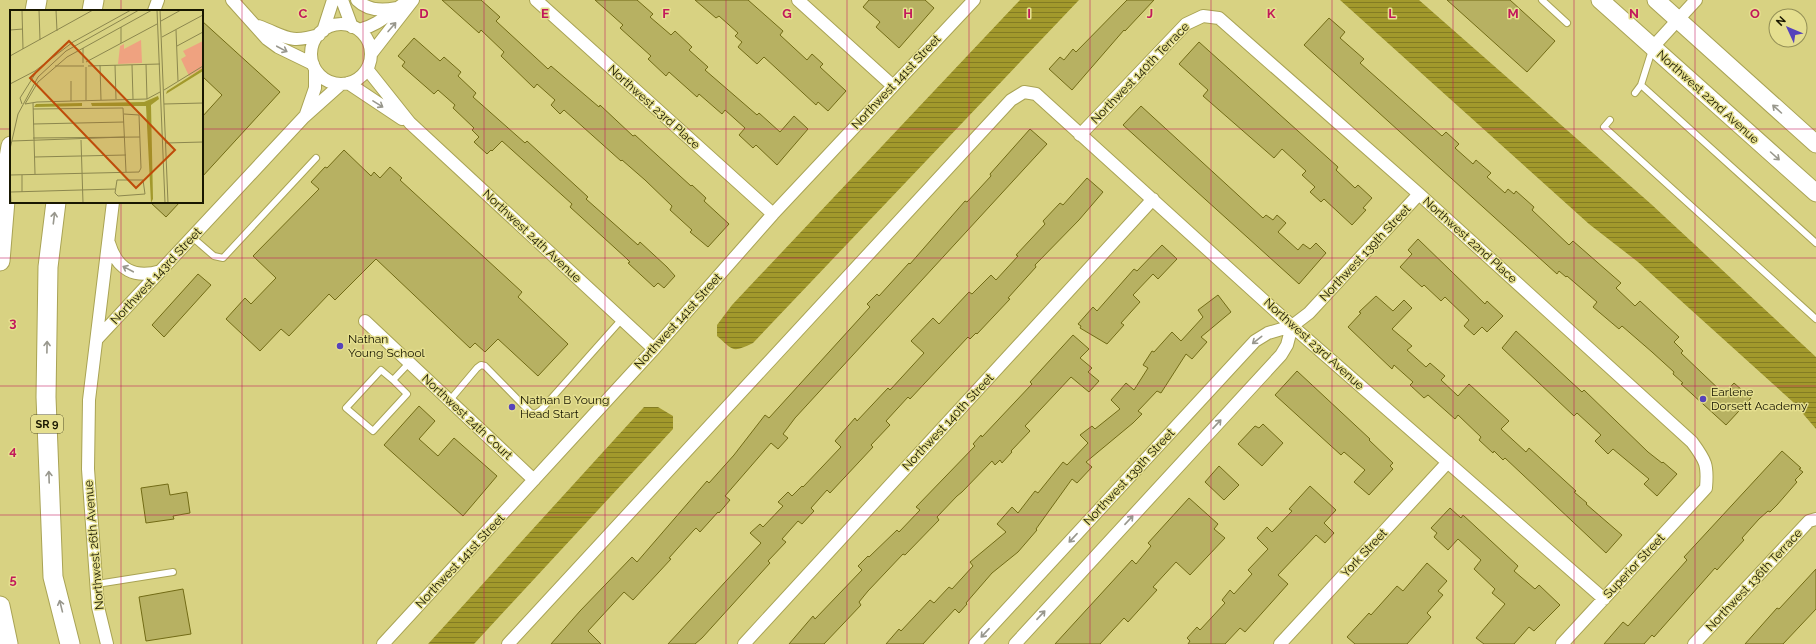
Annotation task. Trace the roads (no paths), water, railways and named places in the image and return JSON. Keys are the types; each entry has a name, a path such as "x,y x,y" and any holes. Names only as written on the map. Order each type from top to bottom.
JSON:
{"main road":[{"path":"35,10 37,0"},
{"path":"92,10 94,0"},
{"name":"Northwest 22nd Avenue","path":"1600,0 1816,193"},
{"path":"1656,0 1816,144"},
{"path":"0,261 10,152"},
{"name":"SR 9","path":"56,203 48,267 46,397 53,577 70,644"},
{"path":"0,606 8,644"}],"street":[{"path":"154,10 158,0"},
{"path":"232,0 258,26 267,39 278,47 314,67 327,80 344,84 362,76 367,69 371,54 412,0"},
{"path":"314,67 314,44 321,33 333,0"},
{"path":"342,0 356,28 368,41 371,54"},
{"path":"357,0 376,10 396,8"},
{"path":"258,26 294,40 304,39 337,25 356,28 380,22 396,8 412,0"},
{"name":"Northwest 23rd Place","path":"536,0 772,214"},
{"path":"798,0 893,86"},
{"name":"Northwest 141st Street","path":"383,644 654,349 772,214 974,0"},
{"path":"1652,48 1696,0"},
{"name":"Northwest 140th Terrace","path":"1080,135 1186,24 1203,16"},
{"name":"Northwest 22nd Place","path":"1203,16 1219,18 1419,194 1692,442 1705,459 1707,472 1706,488"},
{"name":"Northwest 143rd Street","path":"304,117 315,88 314,67"},
{"name":"Northwest 24th Avenue","path":"367,69 410,123 654,349"},
{"name":"Northwest 143rd Street","path":"98,339 304,117 344,84"},
{"name":"Northwest 24th Avenue","path":"344,84 410,123"},
{"name":"Northwest 23rd Avenue","path":"508,644 1011,100 1024,92 1036,94 1292,326 1604,598"},
{"name":"Northwest 139th Street","path":"975,644 1254,341 1268,333 1292,326 1309,313 1419,194"},
{"name":"Northwest 140th Street","path":"744,644 1153,199"},
{"path":"98,339 113,203"},
{"path":"109,242 116,259 125,269 144,275 161,271"},
{"name":"Northwest 24th Court","path":"365,320 534,480"},
{"path":"1014,644 1281,355 1287,345 1292,326"},
{"name":"Northwest 26th Avenue","path":"98,339 89,400 88,469 98,607 107,644"},
{"name":"York Street","path":"1280,644 1448,462"},
{"name":"Superior Street","path":"1562,644 1706,488"},
{"name":"Northwest 136th Terrace","path":"1694,644 1809,521 1816,519"}],"lane":[{"path":"1542,0 1549,2 1567,23"},
{"path":"1635,93 1641,85 1652,48"},
{"path":"1641,85 1816,243"},
{"path":"1610,120 1604,127 1816,319"},
{"path":"192,237 214,256 223,258 316,158"},
{"path":"450,400 476,368 481,365 485,366 530,412 535,414 622,319"},
{"path":"393,380 410,362"},
{"path":"381,370 393,380 407,394 373,431 346,408 381,370"},
{"path":"96,584 174,572"}],"place":[{"name":"Nathan Young School","path":"340,346"},
{"name":"Earlene Dorsett Academy","path":"1703,399"},
{"name":"Nathan B Young Head Start","path":"512,407"}]}
